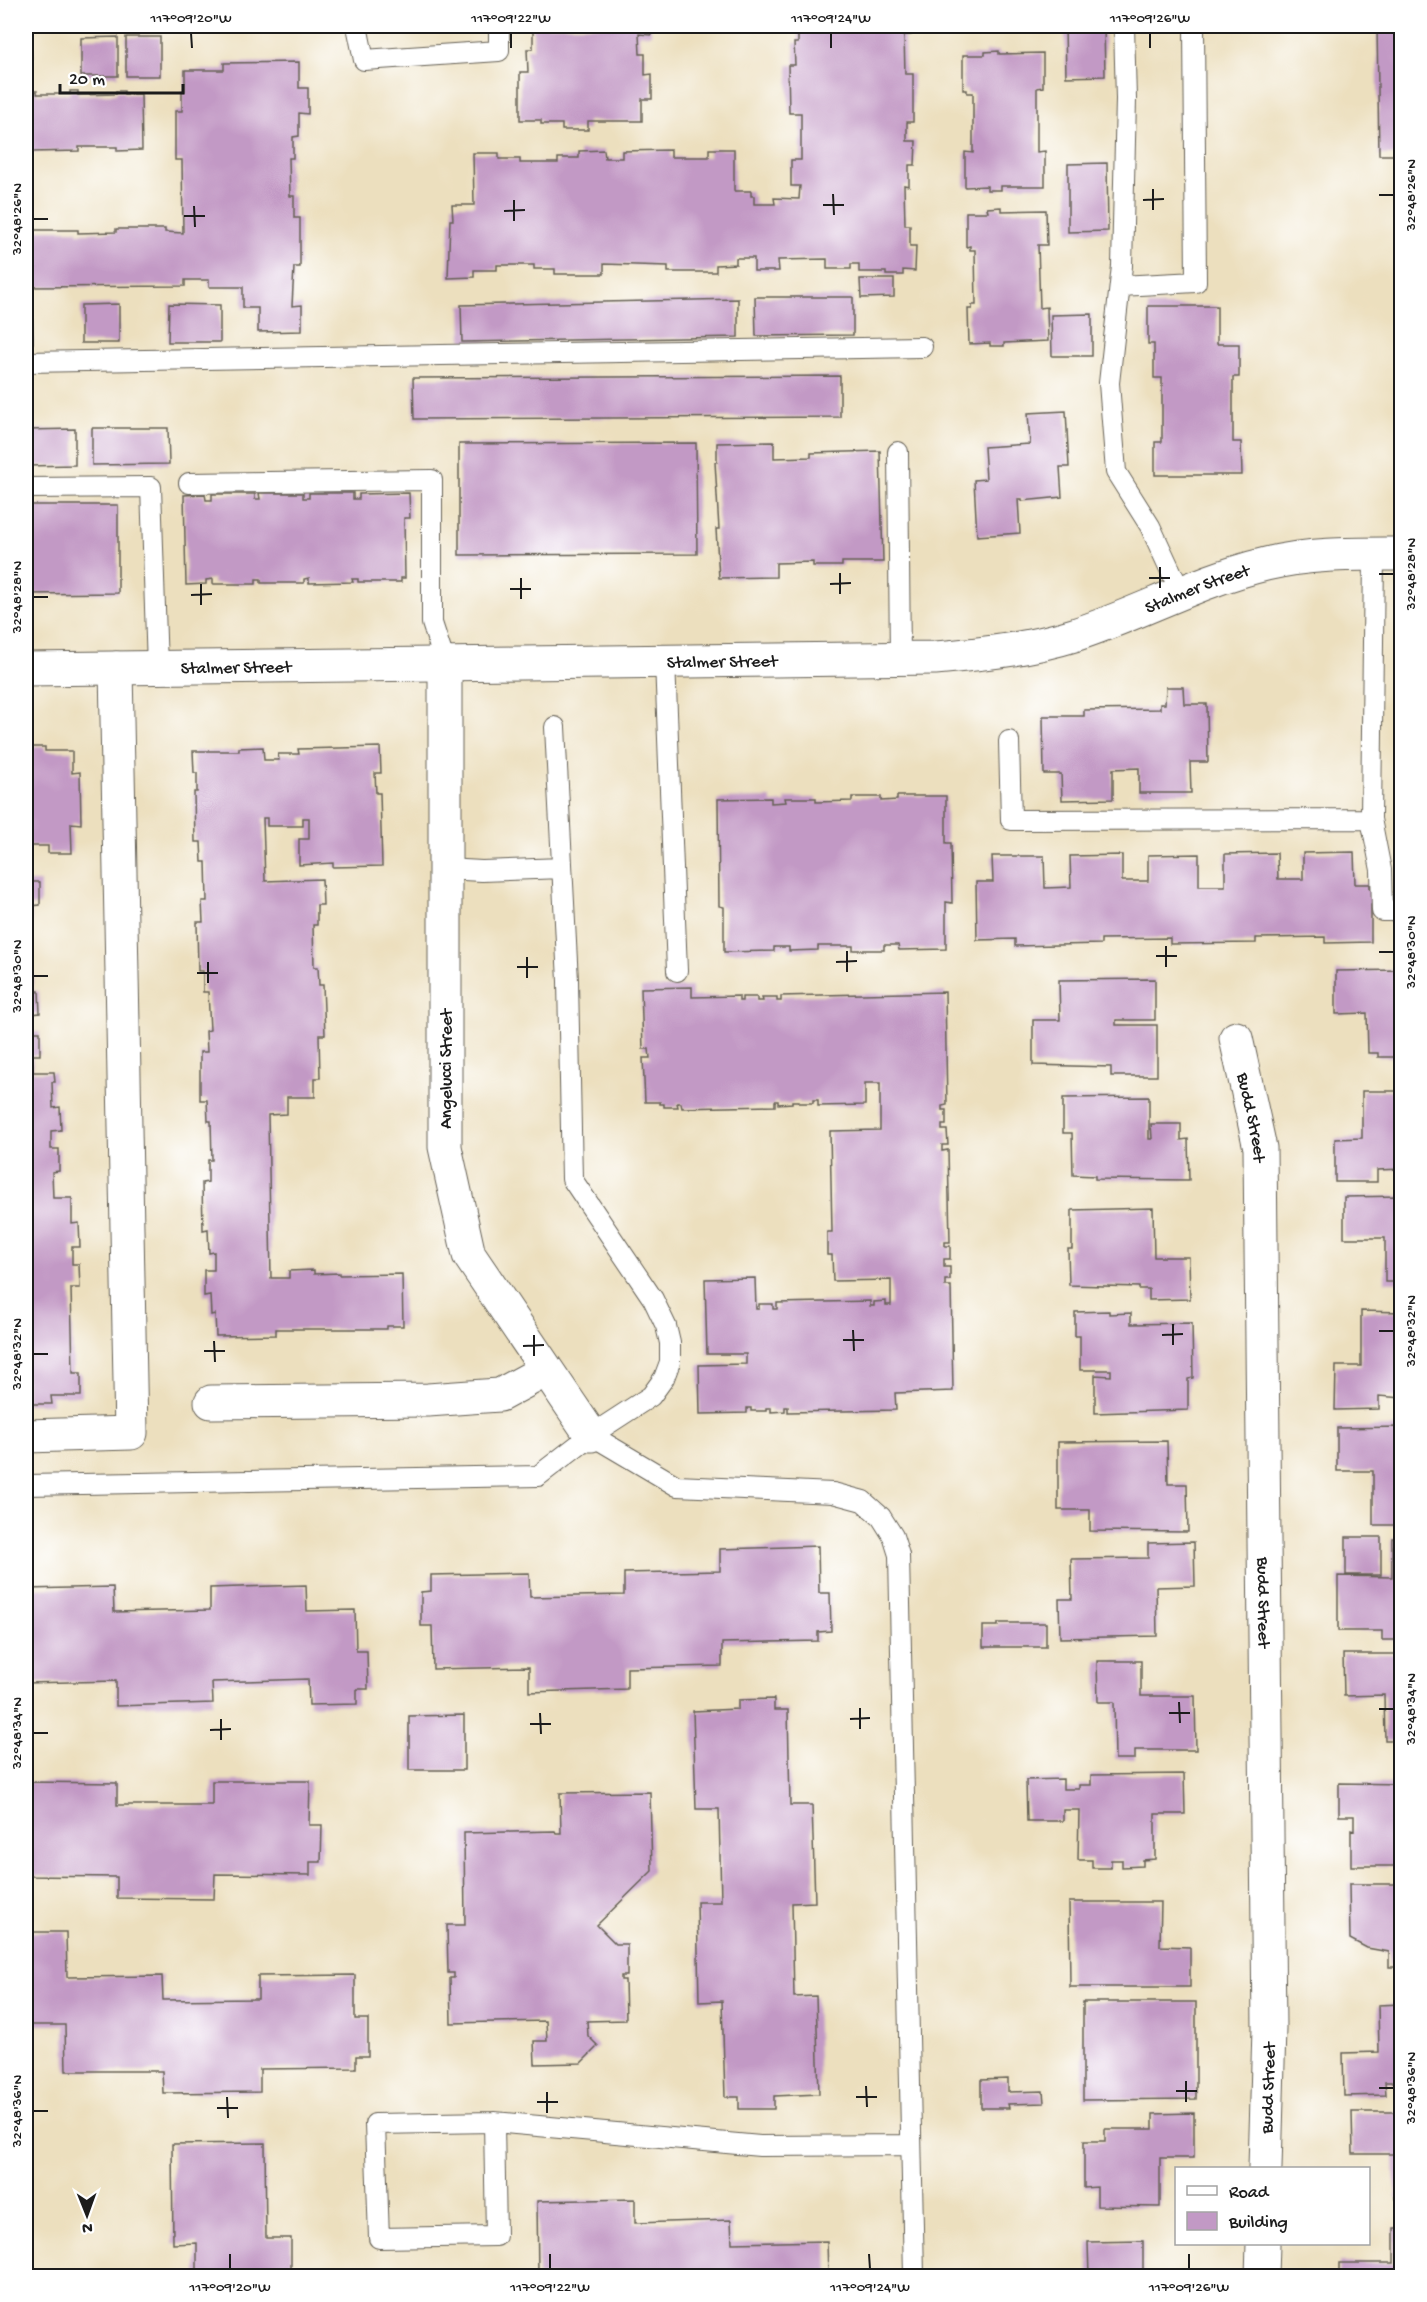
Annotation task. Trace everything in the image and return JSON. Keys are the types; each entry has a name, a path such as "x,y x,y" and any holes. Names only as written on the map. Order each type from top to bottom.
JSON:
{"street":[{"name":"Stalmer Street","path":"26,669 900,659 975,655 1047,643 1221,578 1266,564 1323,555 1388,554"},
{"name":"Angelucci Street","path":"445,663 445,1147 469,1255 591,1435"},
{"path":"26,1436 131,1433 116,668"},
{"name":"Budd Street","path":"1236,1038 1260,1148 1269,2028 1265,2167"},
{"path":"211,1402 428,1400 500,1395 546,1370"},
{"path":"1262,2277 1263,2245"}],"lane":[{"path":"357,26 364,60 499,51 499,26"},
{"path":"1124,26 1126,99 1122,266 1109,383 1116,472 1150,526 1180,593"},
{"path":"1120,286 1196,282 1194,26"},
{"path":"26,362 922,347"},
{"path":"898,452 900,659"},
{"path":"189,483 432,480 432,623 445,663"},
{"path":"26,488 151,486 157,668"},
{"path":"1388,554 1371,819 1381,870 1382,911 1401,911"},
{"path":"665,661 677,970"},
{"path":"26,1485 538,1476 591,1435 651,1396 664,1378 670,1362 670,1343 666,1326 653,1299 572,1179 568,981 555,728"},
{"path":"1009,741 1011,820 1371,819"},
{"path":"445,869 482,871 562,868"},
{"path":"591,1435 677,1486 833,1493 863,1501 881,1517 893,1536 899,1555 914,2277"},
{"path":"494,2122 496,2236 379,2238 375,2124 494,2122 760,2146 911,2145"}],"building":[{"path":"651,26 651,35 639,34 640,54 645,54 645,75 652,74 652,99 642,99 642,121 588,121 588,130 562,130 562,124 541,124 541,120 520,120 520,72 528,72 527,49 533,49 533,27"},
{"path":"798,26 911,26 911,35 904,35 905,74 913,74 913,122 907,122 907,141 916,141 915,165 909,165 909,186 904,185 905,225 910,225 910,246 916,246 915,271 903,270 903,275 886,275 886,272 859,272 859,264 851,264 851,269 827,269 827,259 778,260 779,271 754,271 754,258 736,258 736,264 716,265 716,272 668,272 668,266 604,264 604,274 555,274 555,269 534,269 534,265 497,265 497,270 474,270 474,277 448,278 450,220 453,220 452,205 474,205 473,153 499,153 499,159 520,159 520,163 558,163 558,158 579,158 579,151 604,150 605,158 622,158 622,151 671,150 671,157 709,157 709,149 734,149 734,191 751,191 754,204 775,204 774,198 799,199 800,186 791,186 791,160 801,160 801,113 789,113 788,65 795,65 794,43 798,43"},
{"path":"961,26 1042,26 1042,30 998,30 998,33 984,33 984,31 961,31"},
{"path":"1065,26 1104,26 1105,76 1066,77"},
{"path":"1377,26 1402,26 1402,155 1379,155"},
{"path":"118,37 118,76 81,76 81,38"},
{"path":"126,37 160,37 160,76 126,76"},
{"path":"26,38 31,38 32,76 26,77"},
{"path":"999,51 999,54 1043,53 1043,87 1037,88 1037,152 1045,151 1045,186 1001,186 1001,190 987,190 987,186 965,187 965,152 973,153 973,93 963,90 963,55 985,55 985,52"},
{"path":"299,62 299,88 308,88 308,114 299,113 299,136 293,137 293,158 289,158 290,196 294,196 294,218 300,218 300,267 294,267 292,306 302,305 302,331 258,332 258,308 243,308 243,287 209,287 209,280 185,280 185,286 26,287 26,233 29,233 29,230 78,230 78,233 116,232 116,229 165,229 165,232 183,233 182,160 175,160 175,111 182,111 185,70 224,70 224,63"},
{"path":"30,91 37,91 37,94 70,94 70,91 78,91 78,95 116,94 116,91 124,91 124,94 141,94 142,150 117,151 117,147 79,147 79,151 31,152 31,147 26,147 26,94 30,94"},
{"path":"1107,163 1108,231 1068,232 1068,164"},
{"path":"1001,207 1001,211 1046,210 1047,245 1038,245 1040,308 1047,307 1048,341 1004,343 1004,346 990,346 990,343 969,344 968,309 976,305 975,250 970,250 970,246 966,247 966,212 988,212 987,208"},
{"path":"860,279 894,279 894,297 861,298"},
{"path":"755,297 853,297 853,335 756,336"},
{"path":"738,299 738,337 462,342 461,305"},
{"path":"119,304 119,343 81,343 81,305"},
{"path":"169,304 220,305 220,342 168,342"},
{"path":"26,305 32,305 33,343 26,343"},
{"path":"1148,306 1217,306 1217,344 1239,344 1239,377 1233,377 1233,442 1241,442 1242,475 1155,475 1155,442 1162,442 1162,378 1154,378 1154,344 1148,344"},
{"path":"1092,314 1092,356 1052,356 1051,315"},
{"path":"840,376 840,417 414,419 413,378"},
{"path":"1066,411 1069,467 1060,467 1062,497 1022,501 1018,499 1020,533 977,536 974,480 986,479 984,447 1030,444 1028,413"},
{"path":"92,428 168,428 169,464 92,465"},
{"path":"75,429 75,465 26,466 26,430"},
{"path":"774,442 774,458 811,457 811,453 880,451 883,562 842,562 842,566 813,566 813,562 776,563 776,577 719,578 715,462 717,462 717,443"},
{"path":"696,443 697,554 459,555 459,444"},
{"path":"259,493 303,493 303,498 309,498 309,493 353,493 353,499 359,499 359,494 409,493 410,518 404,518 405,578 401,578 401,582 358,582 358,579 352,579 353,582 309,583 309,578 304,579 304,583 261,583 261,579 256,579 256,584 213,584 213,579 206,580 206,584 186,585 184,495 205,494 206,500 212,500 212,494 255,494 255,499 260,499"},
{"path":"26,505 118,505 118,593 26,594"},
{"path":"1166,687 1183,687 1184,704 1207,704 1208,762 1190,762 1191,793 1139,793 1139,768 1113,769 1113,799 1062,800 1061,774 1044,774 1043,716 1084,716 1084,710 1160,709 1160,704 1165,704"},
{"path":"26,747 45,747 45,751 72,751 72,773 80,772 81,824 71,823 72,853 48,853 48,846 26,846"},
{"path":"263,747 264,760 279,760 278,754 299,754 298,749 380,747 381,773 375,773 376,793 380,793 382,866 333,867 333,863 299,865 299,839 309,839 309,818 303,818 303,826 267,826 267,818 263,818 265,881 322,879 323,905 317,905 317,925 313,925 314,967 318,967 319,985 323,985 325,1035 319,1035 320,1078 315,1078 315,1097 287,1097 287,1114 268,1115 271,1278 289,1278 289,1271 314,1270 314,1274 402,1274 403,1326 387,1326 387,1329 276,1329 276,1335 216,1336 215,1314 211,1315 210,1295 204,1296 204,1270 214,1270 214,1252 209,1253 208,1229 203,1230 202,1183 208,1182 208,1160 212,1160 211,1121 208,1121 207,1100 200,1100 200,1052 207,1052 206,1031 210,1030 208,992 203,992 203,971 198,971 197,922 203,922 202,901 207,901 206,862 202,862 201,842 195,842 194,792 197,792 197,773 194,773 193,751 239,751 239,748"},
{"path":"897,796 946,796 946,843 951,843 952,903 946,902 946,949 899,950 898,945 884,945 884,950 853,950 853,946 818,946 818,950 789,951 789,947 774,947 774,951 724,952 724,907 719,906 718,799 771,798 771,803 786,802 785,798 816,798 816,802 852,801 852,797 881,797 881,801 897,800"},
{"path":"1354,852 1355,884 1370,884 1370,888 1374,888 1375,905 1371,905 1371,942 1325,943 1325,937 1256,938 1256,943 1170,944 1170,938 1101,939 1101,944 1015,946 1015,939 977,940 976,882 993,882 992,856 1044,856 1045,888 1071,887 1070,856 1122,855 1122,881 1148,881 1148,855 1199,854 1199,886 1225,886 1225,854 1277,853 1278,879 1303,879 1303,853"},
{"path":"26,882 40,882 40,905 31,906 33,991 39,991 40,1013 32,1014 32,1032 40,1032 40,1055 32,1055 33,1072 54,1072 53,1108 60,1107 61,1130 51,1131 51,1149 59,1149 59,1171 52,1172 53,1198 72,1198 72,1224 79,1223 80,1247 72,1247 72,1264 79,1264 80,1288 71,1288 73,1373 81,1373 81,1396 51,1396 52,1404 26,1404"},
{"path":"1402,970 1402,1057 1378,1057 1378,1053 1368,1053 1367,1013 1336,1014 1336,971"},
{"path":"1155,979 1155,1020 1116,1020 1116,1025 1157,1025 1157,1076 1111,1076 1111,1067 1033,1065 1033,1020 1060,1020 1059,980"},
{"path":"692,987 692,997 739,996 739,1001 742,1001 742,997 757,997 757,1001 763,1001 762,997 777,997 777,1001 781,1001 781,996 945,992 947,1105 942,1106 942,1110 946,1110 946,1125 942,1125 942,1130 947,1130 948,1145 942,1145 942,1151 948,1150 950,1242 945,1242 945,1246 950,1246 950,1259 944,1259 944,1267 950,1267 950,1280 945,1280 945,1286 951,1286 953,1391 895,1393 896,1410 788,1412 788,1407 785,1407 785,1411 771,1412 771,1408 766,1408 766,1411 751,1411 751,1408 747,1408 747,1413 700,1414 699,1365 746,1364 746,1354 707,1354 705,1279 755,1278 756,1309 759,1309 759,1304 773,1304 773,1309 777,1309 777,1303 870,1301 870,1306 874,1306 874,1302 886,1301 886,1305 891,1305 891,1280 833,1281 832,1255 827,1255 827,1232 832,1232 830,1131 880,1130 880,1083 865,1083 865,1105 818,1106 818,1100 813,1100 813,1103 792,1101 792,1103 778,1104 778,1101 775,1101 775,1106 682,1108 681,1103 677,1103 678,1107 664,1107 664,1104 660,1102 645,1102 643,1058 650,1058 649,1049 643,1049 641,988"},
{"path":"1362,1091 1402,1091 1402,1169 1377,1170 1377,1182 1335,1182 1335,1139 1362,1138"},
{"path":"1149,1097 1149,1139 1152,1139 1151,1124 1181,1124 1181,1140 1188,1139 1189,1180 1095,1179 1095,1176 1073,1175 1072,1133 1063,1133 1063,1098"},
{"path":"1402,1196 1402,1282 1385,1282 1385,1238 1344,1238 1344,1197"},
{"path":"1153,1208 1154,1257 1189,1257 1190,1299 1149,1300 1149,1289 1139,1289 1139,1287 1069,1285 1068,1249 1072,1249 1072,1210"},
{"path":"1109,1311 1109,1314 1131,1313 1131,1324 1192,1323 1193,1378 1188,1379 1188,1410 1095,1413 1095,1375 1111,1376 1111,1370 1080,1370 1080,1336 1075,1336 1075,1312"},
{"path":"1361,1311 1402,1312 1402,1398 1379,1396 1379,1409 1335,1410 1336,1366 1361,1366"},
{"path":"1402,1427 1402,1525 1373,1525 1373,1471 1337,1471 1337,1428"},
{"path":"1167,1441 1168,1484 1187,1484 1188,1532 1090,1531 1090,1510 1058,1510 1058,1442"},
{"path":"1346,1537 1381,1537 1381,1575 1346,1575"},
{"path":"1392,1538 1402,1538 1402,1640 1382,1640 1382,1631 1338,1631 1338,1576 1392,1577"},
{"path":"1194,1542 1195,1586 1156,1587 1157,1636 1060,1638 1059,1599 1072,1599 1071,1559 1148,1558 1148,1543"},
{"path":"818,1546 819,1593 830,1593 831,1631 818,1632 818,1641 722,1643 722,1666 627,1668 627,1689 529,1692 529,1667 433,1669 432,1626 421,1626 421,1592 431,1591 431,1575 529,1573 530,1597 624,1595 624,1573 720,1571 720,1549"},
{"path":"306,1585 307,1611 355,1610 356,1651 367,1651 368,1689 357,1689 357,1704 309,1705 308,1679 212,1682 213,1703 116,1706 116,1681 26,1683 26,1589 113,1587 114,1612 210,1610 210,1588"},
{"path":"998,1623 1046,1623 1046,1647 983,1647 983,1626 998,1626"},
{"path":"1343,1654 1402,1654 1402,1740 1385,1740 1384,1695 1344,1696"},
{"path":"1097,1661 1141,1661 1141,1696 1195,1696 1196,1750 1135,1750 1135,1759 1115,1759 1114,1702 1098,1702"},
{"path":"774,1699 774,1710 788,1710 790,1805 812,1805 815,1902 792,1903 794,1997 816,1996 819,2094 774,2096 774,2109 739,2109 739,2097 725,2097 722,2001 699,2002 697,1902 721,1902 719,1809 696,1809 693,1711 738,1709 738,1700"},
{"path":"464,1715 464,1770 409,1770 409,1716"},
{"path":"1184,1774 1185,1814 1155,1814 1155,1859 1143,1860 1143,1866 1122,1867 1122,1860 1111,1860 1111,1868 1092,1868 1092,1860 1078,1860 1079,1810 1063,1810 1063,1821 1027,1821 1026,1780 1063,1779 1063,1789 1079,1789 1079,1785 1091,1785 1091,1775"},
{"path":"212,1781 310,1781 309,1825 322,1825 321,1862 310,1862 310,1875 215,1874 214,1899 117,1898 117,1877 26,1876 26,1782 117,1783 117,1805 212,1805"},
{"path":"1339,1783 1402,1784 1402,1866 1351,1866 1351,1830 1354,1831 1354,1816 1339,1816"},
{"path":"650,1792 652,1871 597,1925 616,1944 627,1944 627,1976 621,1976 621,1980 625,1980 626,2020 587,2021 588,2036 598,2046 581,2063 535,2064 534,2041 547,2041 546,2021 451,2023 450,1978 454,1978 454,1973 448,1973 447,1925 465,1925 464,1833 555,1831 561,1833 560,1793"},
{"path":"1349,1884 1402,1884 1402,1967 1389,1967 1389,1952 1367,1948 1350,1939"},
{"path":"1069,1902 1161,1902 1160,1946 1190,1947 1190,1987 1070,1987"},
{"path":"26,1932 66,1932 67,1977 162,1976 163,2000 258,1999 258,1976 355,1975 355,2019 368,2019 368,2056 356,2056 356,2068 260,2069 260,2092 163,2093 162,2071 66,2071 65,2025 26,2025"},
{"path":"1083,2002 1196,2002 1196,2099 1083,2100"},
{"path":"1402,2004 1402,2082 1385,2082 1386,2095 1344,2096 1343,2053 1379,2052 1378,2005"},
{"path":"1008,2079 1008,2092 1043,2091 1044,2103 1008,2104 1009,2108 981,2108 981,2080"},
{"path":"1352,2112 1402,2112 1402,2199 1395,2199 1394,2154 1353,2154"},
{"path":"1194,2113 1194,2158 1160,2158 1160,2207 1097,2206 1097,2187 1084,2188 1084,2141 1105,2141 1105,2129 1153,2129 1153,2114"},
{"path":"265,2143 266,2238 291,2238 291,2276 197,2276 197,2243 173,2244 172,2144"},
{"path":"635,2199 635,2223 731,2220 732,2243 827,2241 828,2276 538,2276 537,2201"},
{"path":"1394,2228 1402,2228 1402,2276 1339,2276 1339,2263 1394,2263"},
{"path":"1143,2241 1143,2276 1089,2276 1088,2242"}]}
